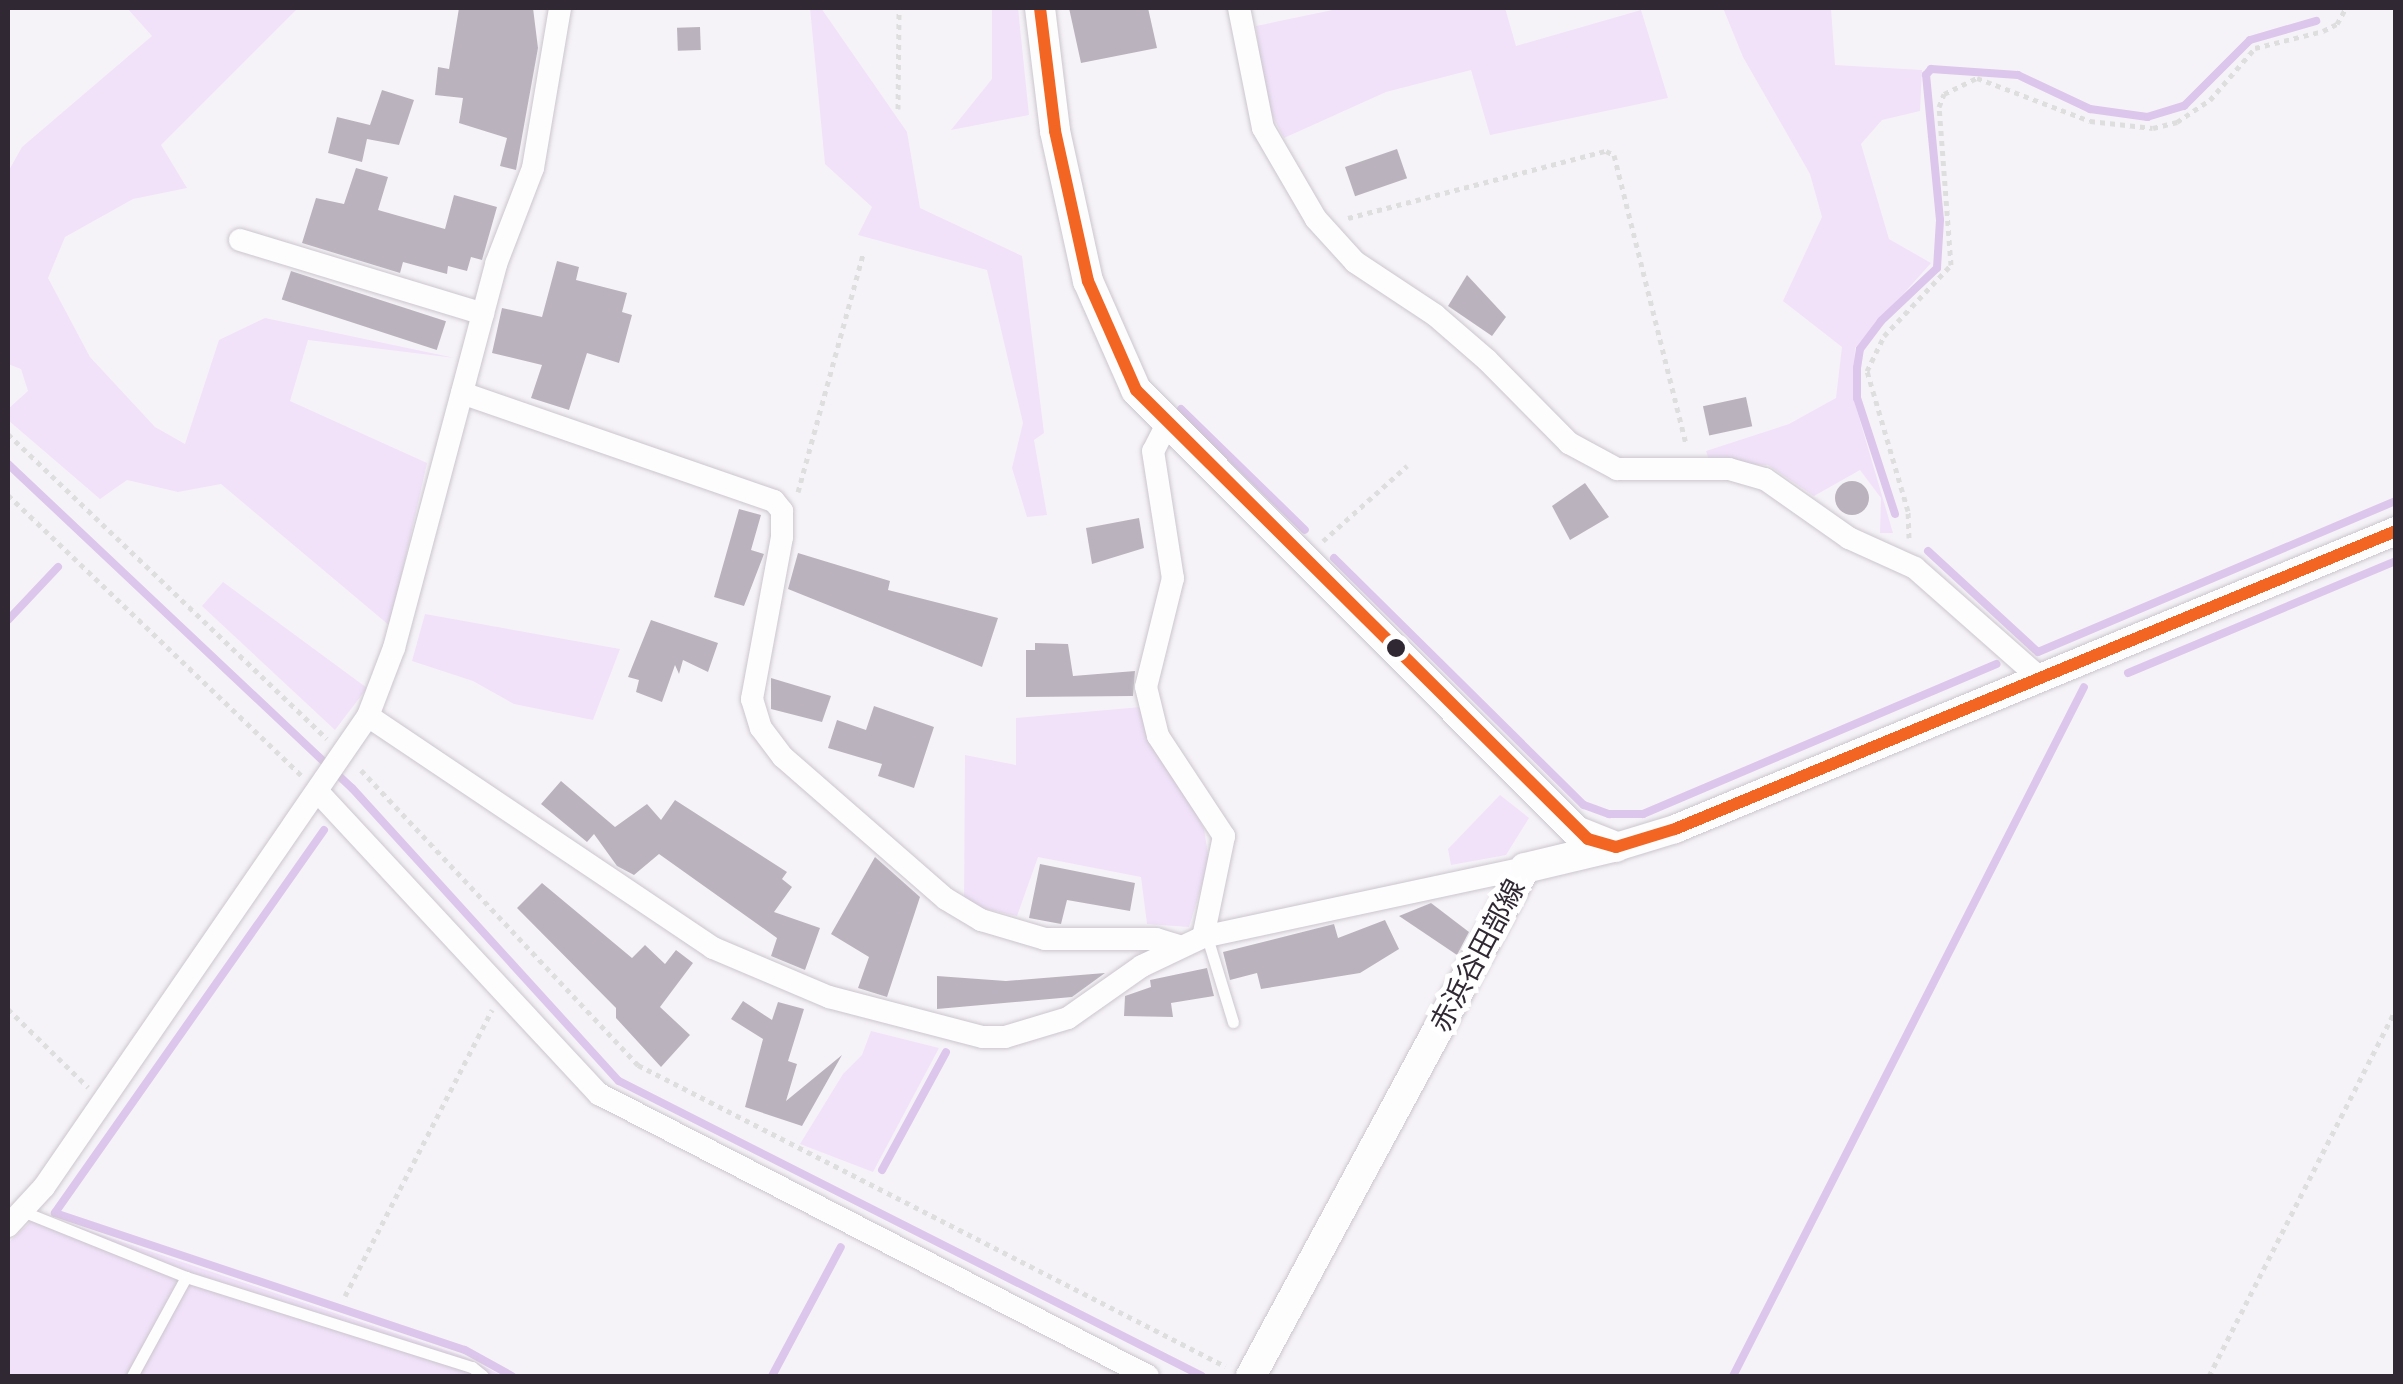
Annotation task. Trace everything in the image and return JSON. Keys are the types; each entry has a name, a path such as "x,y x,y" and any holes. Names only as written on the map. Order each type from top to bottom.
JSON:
{"main road":[{"path":"1040,8 1055,130 1088,281 1110,343 1166,426 1576,831 1616,846"},
{"name":"赤浜谷田部線","path":"1239,1372 1525,868 1616,846"}],"street":[{"path":"15,1218 103,1102 368,716 394,648 483,314 533,168 560,8"},
{"path":"1239,8 1264,128 1284,172 1322,225 1355,262 1435,315 1486,360 1568,443 1618,469 1729,470 1765,479 1849,538 1897,558 2042,679"},
{"path":"240,240 483,314"},
{"path":"462,393 760,491 782,511 774,593 752,699 761,728 784,757 946,899 982,920 1045,939 1156,938 1179,946"},
{"path":"1166,426 1154,451 1173,578 1146,687 1158,736 1224,836 1205,937"},
{"path":"1616,846 1675,829 2396,531"},
{"path":"368,716 712,948 829,997 983,1036 1034,1030 1068,1018 1179,946 1205,937 1525,868"},
{"path":"331,773 502,990 599,1094 625,1111 1148,1376"}],"lane":[{"path":"1205,937 1233,1022"},
{"path":"15,1218 186,1277 472,1367 484,1376"},
{"path":"132,1376 186,1277"}],"path":[{"path":"898,109 899,8"},
{"path":"1897,558 1909,540 1908,511 1867,371 1884,336 1951,264 1939,107 1944,94 1954,84 1978,78 2090,121 2153,128 2178,122 2210,100 2255,48 2324,31 2337,24 2346,8"},
{"path":"1322,225 1606,151 1614,155 1692,472"},
{"path":"782,511 797,494 864,254"},
{"path":"8,434 331,773"},
{"path":"1302,560 1407,466"},
{"path":"8,495 331,773 638,1064 1239,1372"},
{"path":"345,1296 502,990"},
{"path":"8,1009 103,1102"},
{"path":"2209,1376 2396,1009"}],"shaded area":[{"path":"127,8 298,8 161,145 187,188 133,199 65,237 48,278 90,357 155,427 185,444 219,340 265,318 455,358 308,340 290,401 427,463 390,626 221,484 178,492 127,480 100,499 8,420 8,409 28,391 21,369 8,364 8,172 22,147 152,36"},
{"path":"810,8 821,8 907,132 920,208 1022,256 1044,433 1034,440 1047,515 1027,517 1012,468 1023,423 987,270 858,235 872,207 825,164"},
{"path":"992,8 1018,8 1029,115 951,130 992,79"},
{"path":"1342,8 1505,8 1516,46 1641,10 1668,98 1490,135 1471,70 1386,92 1284,138 1265,101 1256,26"},
{"path":"1723,8 1831,8 1835,65 1922,70 1920,111 1882,120 1861,144 1889,239 1931,263 1855,348 1853,397 1893,533 1880,533 1881,498 1860,470 1814,496 1768,465 1710,463 1706,451 1789,424 1836,398 1842,347 1783,301 1822,217 1810,174 1743,57"},
{"path":"223,582 367,688 335,730 202,606"},
{"path":"425,614 620,649 593,720 514,704 473,681 412,661"},
{"path":"1141,707 1204,829 1209,861 1189,927 1147,924 1141,877 1038,857 1017,916 964,904 965,755 1016,765 1016,718"},
{"path":"1500,795 1529,818 1506,855 1451,865 1448,849"},
{"path":"871,1031 939,1048 873,1172 800,1144 843,1074 862,1055"},
{"path":"39,1214 463,1356 503,1376 8,1376 8,1243"}],"building":[{"path":"459,8 533,8 538,48 516,170 500,166 507,138 459,123 463,98 435,95 438,67 449,69"},
{"path":"1069,8 1148,8 1157,48 1081,63"},
{"path":"700,27 701,50 678,51 677,28"},
{"path":"382,90 414,100 399,145 367,139 362,162 328,153 337,117 370,125"},
{"path":"1397,149 1407,178 1355,196 1345,167"},
{"path":"356,168 388,177 378,210 445,229 454,195 497,207 482,260 471,257 467,271 448,266 447,274 403,262 400,273 302,243 316,198 344,204"},
{"path":"557,261 579,267 576,280 627,293 622,312 632,315 619,363 587,353 569,410 531,398 542,365 492,353 502,308 542,317"},
{"path":"291,271 446,321 437,350 282,300"},
{"path":"1467,275 1506,317 1492,336 1448,306"},
{"path":"1746,397 1752,426 1709,435 1703,406"},
{"path":"1852,481 1864,486 1869,498 1864,510 1852,515 1840,510 1835,498 1840,486"},
{"path":"1585,483 1609,517 1570,540 1552,506"},
{"path":"739,509 761,515 751,550 764,554 744,606 714,597"},
{"path":"1139,518 1144,548 1092,564 1086,528"},
{"path":"798,553 890,581 888,590 998,618 982,667 788,589"},
{"path":"651,620 718,643 708,672 683,660 679,674 675,665 662,702 636,692 639,680 628,677"},
{"path":"1035,643 1068,644 1073,676 1135,671 1133,696 1026,697 1026,650 1035,650"},
{"path":"771,678 831,696 822,722 771,709"},
{"path":"874,706 934,727 914,788 878,776 882,764 828,748 837,720 866,730"},
{"path":"561,781 615,827 647,804 661,820 675,800 787,872 782,879 792,887 774,912 820,928 805,970 771,956 777,938 659,854 634,875 617,866 594,834 587,842 541,804"},
{"path":"875,857 920,897 887,997 858,988 869,957 831,934"},
{"path":"1040,864 1135,883 1130,911 1067,900 1061,924 1029,918"},
{"path":"542,883 632,958 645,945 665,964 676,950 693,963 660,1007 690,1035 661,1067 616,1018 616,1008 517,908"},
{"path":"1431,903 1469,932 1457,955 1399,916"},
{"path":"1385,920 1399,949 1360,973 1261,989 1257,973 1230,980 1223,952 1334,924 1338,938"},
{"path":"1207,968 1214,996 1171,1003 1173,1017 1124,1016 1125,996 1151,987 1150,980"},
{"path":"1105,973 1072,997 937,1009 937,976 1006,981"},
{"path":"743,1001 772,1020 778,1002 804,1009 788,1061 797,1064 786,1101 842,1055 802,1126 745,1107 763,1039 731,1019"}],"waterway":[{"path":"1895,514 1857,398 1857,368 1860,349 1881,321 1937,268 1940,220 1926,75 1931,69 2018,75 2090,109 2147,117 2184,106 2250,40 2316,21"},
{"path":"1181,409 1305,530"},
{"path":"8,464 352,788 619,1081 1202,1376"},
{"path":"1928,551 2038,652 2396,501"},
{"path":"1334,558 1584,805 1609,814 1643,814 1997,664"},
{"path":"2128,673 2396,561"},
{"path":"8,620 58,567"},
{"path":"1733,1376 2084,687"},
{"path":"324,830 55,1213 465,1350 512,1376"},
{"path":"882,1170 946,1052"},
{"path":"772,1376 841,1247"}],"transit line":[{"path":"1040,8 1055,131 1088,281 1136,390 1588,839 1616,847 1675,829 2396,531"}]}
